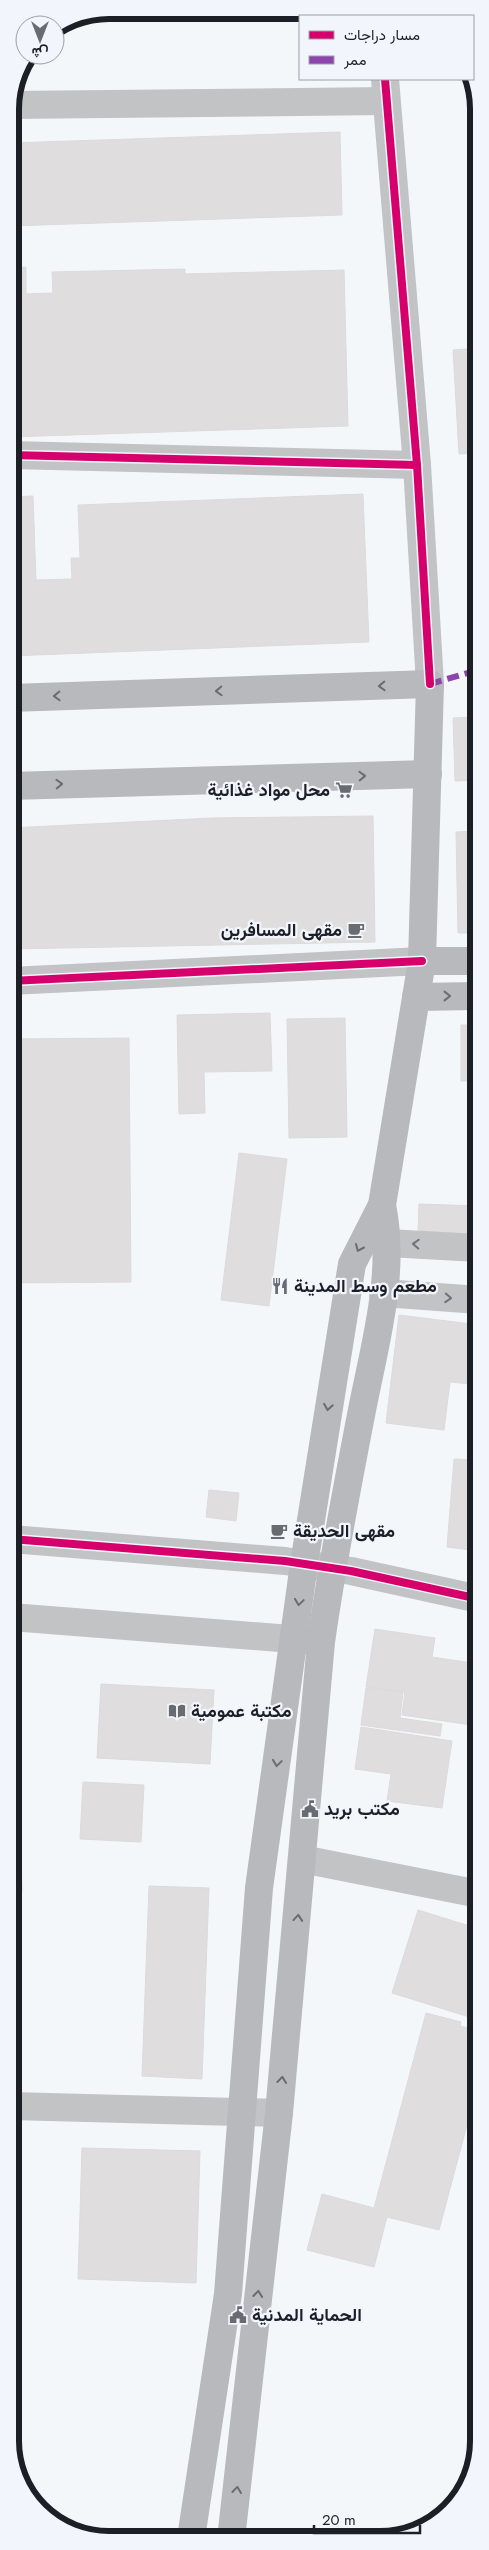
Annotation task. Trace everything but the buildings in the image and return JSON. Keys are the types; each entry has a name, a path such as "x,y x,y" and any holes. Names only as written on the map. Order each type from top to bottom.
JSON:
{"main road":[{"path":"19,698 430,684 422,961 382,1205 388,1243 383,1293 332,1567 321,1642 279,2113 232,2531"},
{"path":"19,786 428,774"},
{"path":"422,961 470,961"},
{"path":"416,997 470,996"},
{"path":"192,2531 228,2294 260,1888 304,1564 352,1264 368,1229 382,1205"},
{"path":"234,2223 266,2224"}],"street":[{"path":"19,105 385,90 417,465 430,684"},
{"path":"19,455 417,465"},
{"path":"19,981 422,961"},
{"path":"388,1243 470,1248"},
{"path":"383,1293 470,1299"},
{"path":"19,1540 332,1567 470,1598"},
{"path":"19,1618 294,1638 321,1642"},
{"path":"302,1859 470,1892"},
{"path":"19,2106 279,2113"}],"marked path":[{"path":"430,684 470,672"}],"cycle path":[{"path":"385,80 417,465 430,684"},
{"path":"19,455 417,465"},
{"path":"19,981 422,961"},
{"path":"19,1540 285,1561 351,1571 470,1597"}],"place":[{"name":"محل مواد غذائية","path":"344,790"},
{"name":"مقهى المسافرين","path":"356,930"},
{"name":"مطعم وسط المدينة","path":"280,1286"},
{"name":"مقهى الحديقة","path":"279,1531"},
{"name":"مكتبة عمومية","path":"177,1711"},
{"name":"مكتب بريد","path":"310,1809"},
{"name":"الحماية المدنية","path":"238,2315"}]}
